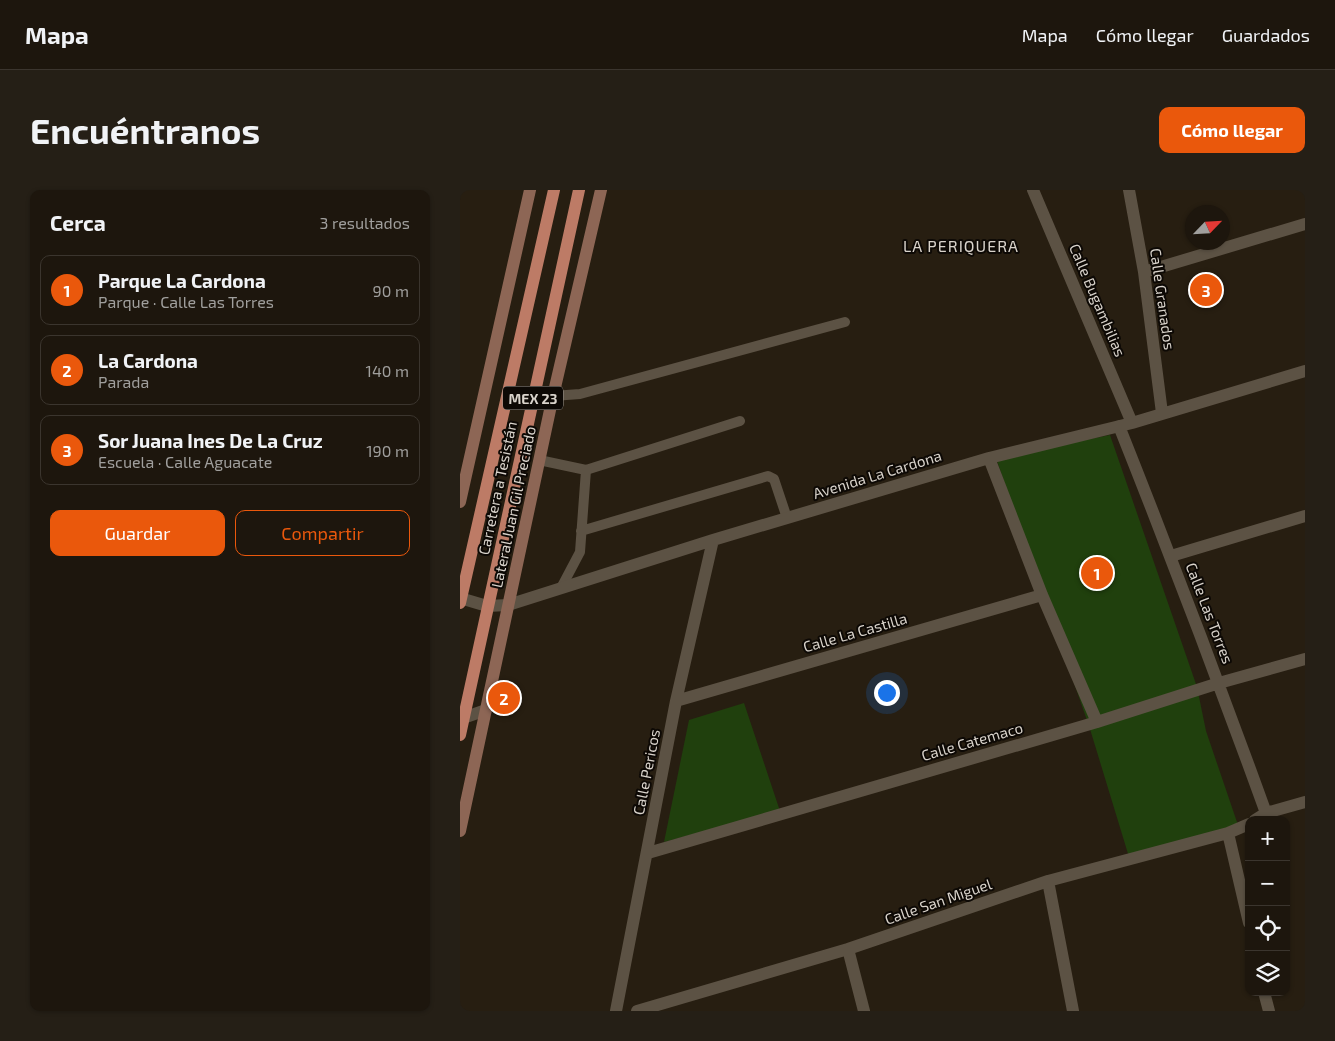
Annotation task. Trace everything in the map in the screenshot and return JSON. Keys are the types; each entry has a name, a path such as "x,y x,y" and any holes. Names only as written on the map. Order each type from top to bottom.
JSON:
{"main road":[{"path":"460,502 530,190"},
{"name":"Carretera a Tesistán","path":"460,600 554,190"},
{"name":"Carretera a Tesistán","path":"460,735 462,718 580,190"},
{"name":"Lateral Juan Gil Preciado","path":"460,832 553,396 601,190"}],"street":[{"name":"Calle Bugambilias","path":"1033,190 1132,422"},
{"name":"Calle Granados","path":"1129,190 1144,272 1162,413"},
{"path":"1144,272 1305,224"},
{"name":"Avenida La Cardona","path":"460,600 487,606 508,605 713,540 989,458 1119,426 1305,371"},
{"name":"Calle Las Torres","path":"1119,426 1219,683 1261,816"},
{"path":"989,458 1042,595 1097,722"},
{"path":"1171,556 1305,516"},
{"name":"Calle Pericos","path":"616,1011 676,701 713,540"},
{"name":"Calle La Castilla","path":"676,701 1042,595"},
{"name":"Calle Catemaco","path":"648,853 1097,722 1219,683 1305,659"},
{"path":"462,718 486,710"},
{"path":"1261,816 1305,802"},
{"name":"Calle San Miguel","path":"638,1011 848,949 1048,881 1228,833 1245,826"},
{"path":"1228,833 1245,907"},
{"path":"1048,881 1073,1011"},
{"path":"848,949 864,1011"},
{"path":"1265,996 1269,1011"}],"lane":[{"path":"553,396 580,394 845,322"},
{"path":"539,460 586,470 740,421"},
{"path":"561,588 580,552 586,470"},
{"path":"581,531 768,476 774,479 787,518"}],"green space":[{"path":"1110,435 1197,687 1206,731 1238,825 1129,857 1090,729 996,458"},
{"path":"744,703 780,811 664,842 689,720"}],"place":[{"name":"Sor Juana Ines De La Cruz","path":"1206,290"},
{"name":"Parque La Cardona","path":"1097,573"},
{"name":"La Cardona","path":"504,698"}],"district":[{"name":"LA PERIQUERA","path":"961,245"}]}
